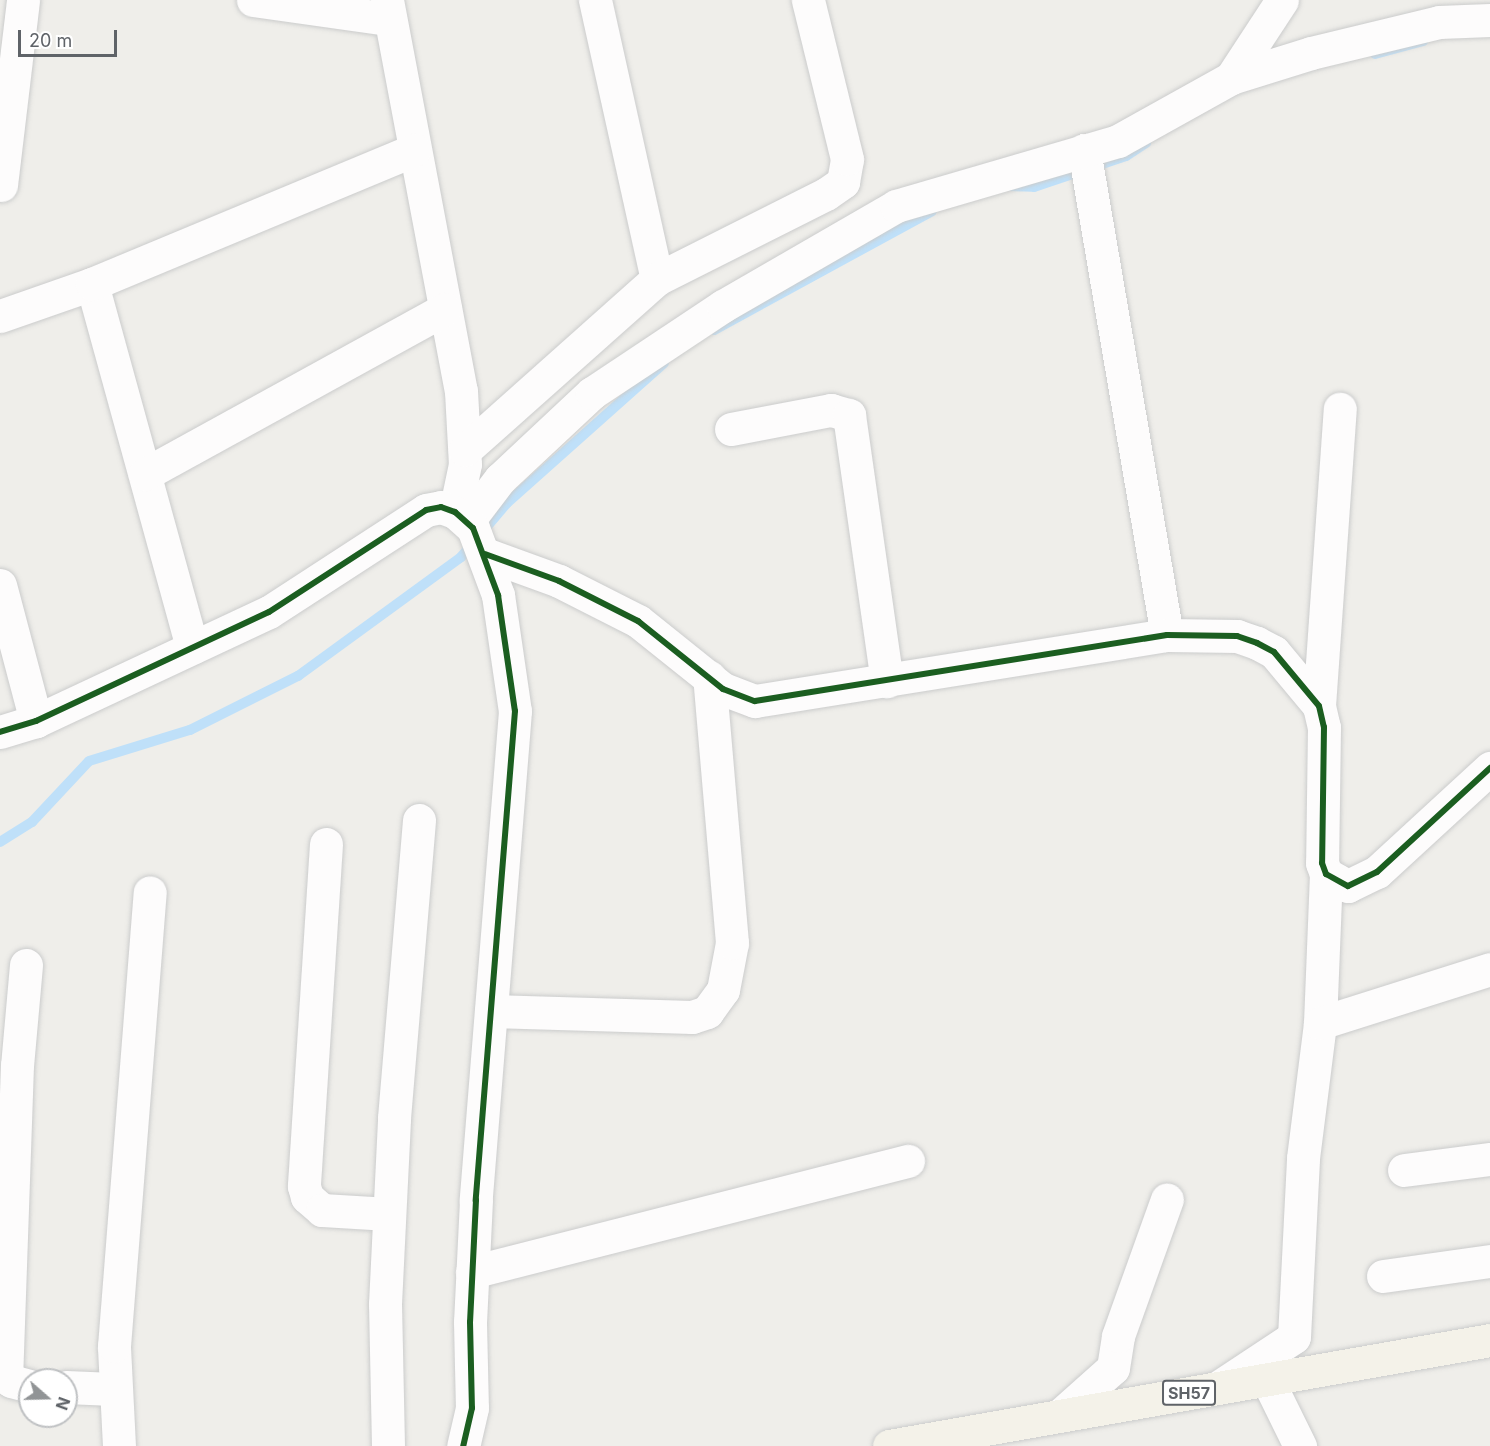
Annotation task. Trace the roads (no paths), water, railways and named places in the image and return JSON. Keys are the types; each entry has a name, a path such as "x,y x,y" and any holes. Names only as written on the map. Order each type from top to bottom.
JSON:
{"main road":[{"name":"SH57","path":"905,1445 1490,1340"}],"street":[{"path":"1,185 23,0"},
{"path":"254,0 388,9 462,391 472,532 498,595 515,711 472,1272 472,1408 463,1446"},
{"path":"594,0 657,279"},
{"path":"465,450 657,279 826,194 843,182 847,159 808,0"},
{"path":"1231,78 1282,0"},
{"path":"472,532 500,479 592,393 723,306 896,206 1088,166 1118,141 1231,78 1311,53 1439,22 1490,20"},
{"path":"0,316 92,284 414,150"},
{"path":"1088,166 1167,635"},
{"path":"92,284 192,648"},
{"path":"145,474 445,309"},
{"path":"1217,1388 1294,1337 1303,1158 1320,1023 1326,874 1322,862 1324,727 1319,706 1340,409"},
{"path":"731,429 831,410 849,415 887,681"},
{"path":"0,732 36,721 269,612 426,510 441,507 472,532 559,581 638,621 737,697 754,701 1167,635 1237,636 1257,642 1274,652 1319,706"},
{"path":"0,585 36,721"},
{"path":"491,1011 692,1017 707,1011 723,990 732,943 709,677"},
{"path":"1326,874 1348,886 1377,872 1490,768"},
{"path":"388,1446 385,1304 389,1214 419,820"},
{"path":"326,844 304,1186 307,1197 322,1210 389,1214"},
{"path":"119,1446 113,1389 150,892"},
{"path":"18,1383 11,1381 6,1373 8,1064 27,965"},
{"path":"1320,1023 1490,969"},
{"path":"1404,1170 1490,1159"},
{"path":"472,1272 908,1161"},
{"path":"1059,1416 1113,1368 1118,1336 1167,1199"},
{"path":"1383,1276 1490,1261"},
{"path":"1267,1379 1300,1446"},
{"path":"78,1388 113,1389"}],"waterway":[{"path":"1375,54 1423,41"},
{"path":"1009,186 1034,187 1126,156 1146,143"},
{"path":"714,330 932,211"},
{"path":"0,842 32,822 89,761 190,730 298,676 461,557 507,503 664,363"}]}
